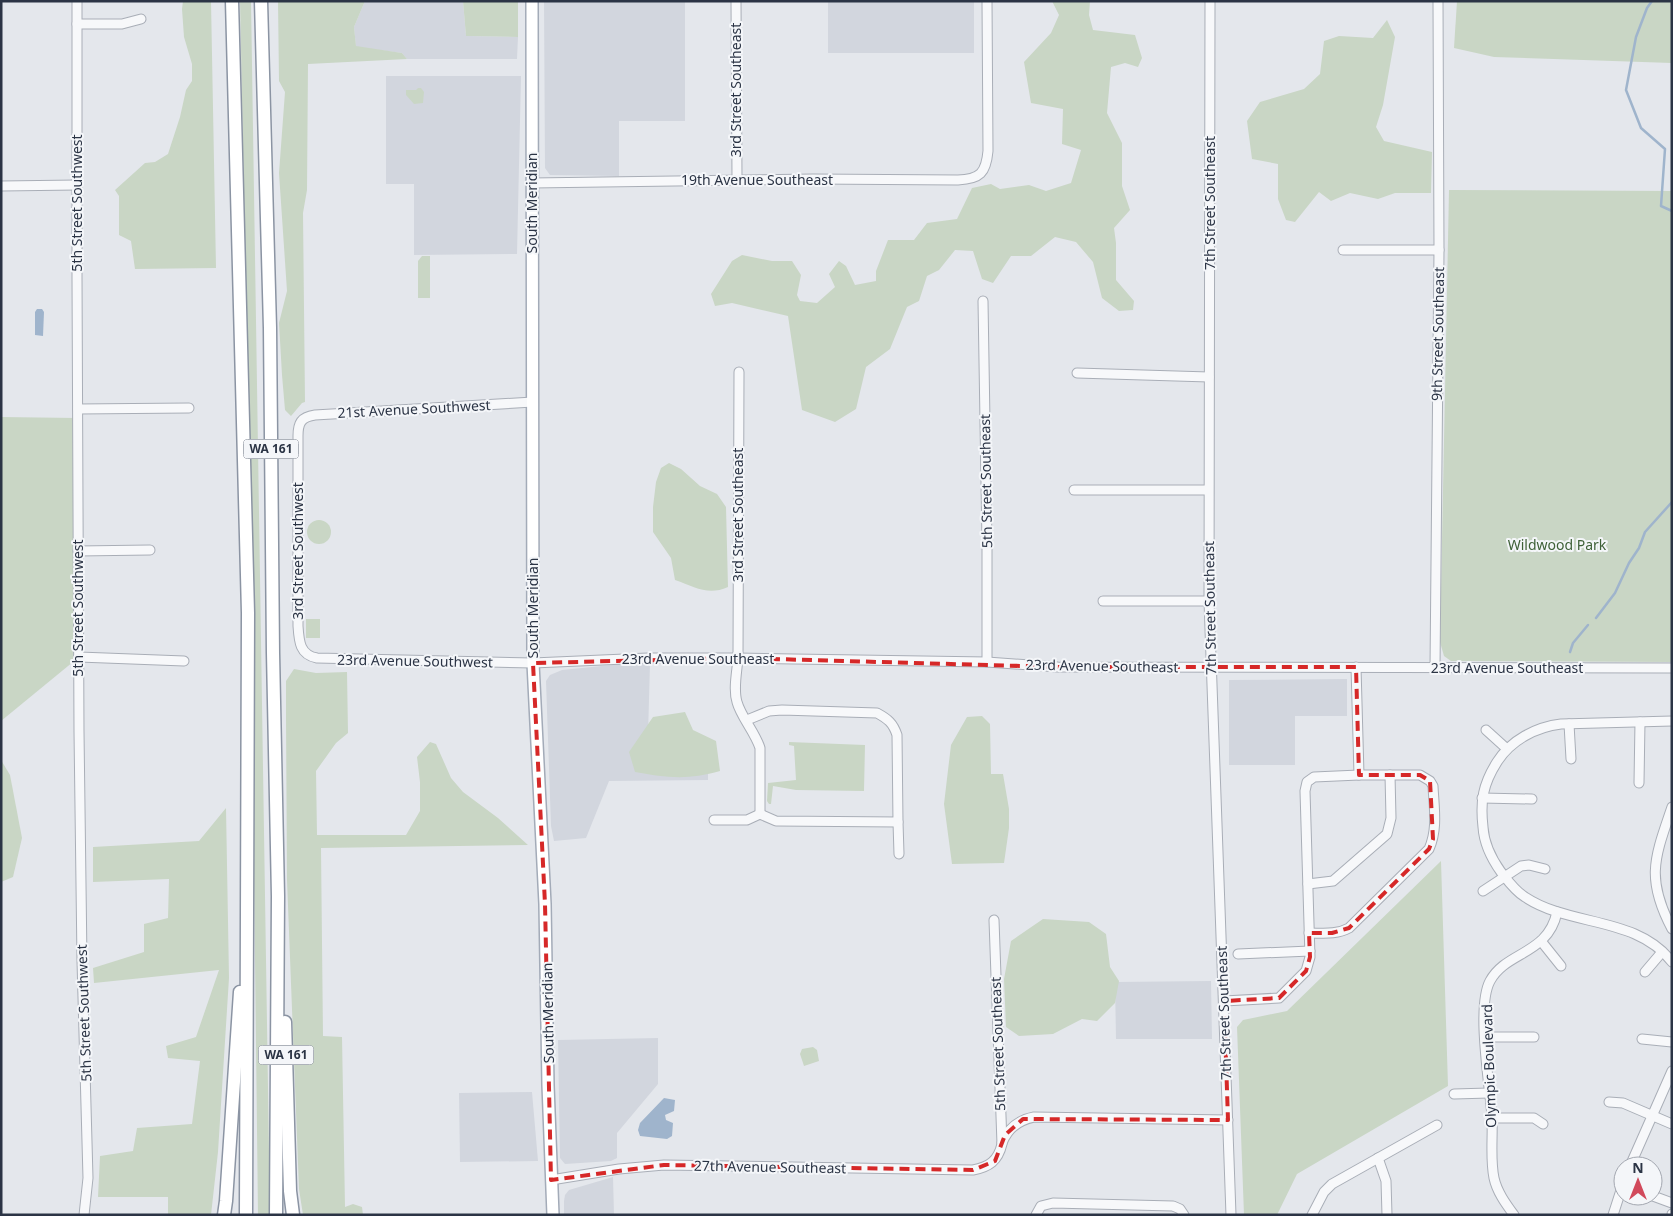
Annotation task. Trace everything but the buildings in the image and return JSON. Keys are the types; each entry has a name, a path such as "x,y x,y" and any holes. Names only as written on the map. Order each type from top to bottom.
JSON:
{"highway":[{"name":"WA 161","path":"224,1215 248,897 248,613 232,1"},
{"name":"WA 161","path":"261,1 270,328 273,653 278,896 286,1049 290,1191 293,1215"},
{"path":"276,1215 278,896"},
{"path":"246,1215 248,897"}],"main road":[{"name":"South Meridian","path":"532,1 533,663 546,904 553,1215"}],"street":[{"name":"5th Street Southwest","path":"77,1 78,551 82,961 88,1178 84,1215"},
{"name":"3rd Street Southeast","path":"736,1 737,180"},
{"name":"19th Avenue Southeast","path":"532,183 737,180 958,180 976,178 985,167 988,151 987,1"},
{"name":"7th Street Southeast","path":"1210,1 1208,601 1231,1215"},
{"name":"9th Street Southeast","path":"1435,668 1439,250 1438,1"},
{"path":"77,24 122,24 141,19"},
{"path":"1,186 77,185"},
{"path":"1343,250 1439,250"},
{"name":"5th Street Southeast","path":"983,301 987,662"},
{"name":"3rd Street Southeast","path":"739,372 738,658 736,701 757,738 760,748 760,814"},
{"path":"1077,373 1208,377"},
{"name":"21st Avenue Southwest","path":"299,424 303,418 315,415 533,402"},
{"path":"78,409 189,408"},
{"name":"3rd Street Southwest","path":"299,424 298,616 301,648"},
{"path":"1074,490 1208,490"},
{"path":"78,551 150,550"},
{"path":"1103,601 1208,601"},
{"name":"23rd Avenue Southwest","path":"301,648 307,655 317,658 533,663"},
{"path":"79,657 184,661"},
{"name":"23rd Avenue Southeast","path":"533,663 648,658 738,658 987,662 1058,666 1672,668"},
{"path":"1356,667 1359,774"},
{"path":"747,720 769,710 877,713 887,718 893,724 897,735 899,854"},
{"path":"1672,721 1551,725 1533,731 1507,749 1488,777 1482,798 1482,824 1485,843 1489,853 1505,877 1524,897 1557,912 1642,937 1672,962"},
{"path":"1640,722 1640,783"},
{"path":"1569,724 1570,758"},
{"path":"1486,730 1507,749"},
{"path":"1224,1001 1279,998 1306,971 1310,957 1309,933 1305,791 1307,782 1314,776 1359,774 1420,775 1430,780 1433,786 1435,828 1433,839 1428,849 1349,928 1332,934 1309,933"},
{"path":"1308,884 1333,881 1387,834 1391,818 1390,775"},
{"path":"1482,798 1532,799"},
{"path":"1672,806 1658,844 1654,873 1663,912 1672,929"},
{"path":"714,820 747,820 760,814 776,821 898,822"},
{"path":"1483,891 1525,865 1545,869"},
{"name":"Olympic Boulevard","path":"1514,1215 1503,1199 1494,1179 1492,1118 1485,1037 1485,1008 1490,981 1501,968 1535,947 1541,941 1553,928 1557,912"},
{"name":"5th Street Southeast","path":"994,920 1002,1144"},
{"path":"1541,941 1561,966"},
{"path":"1238,954 1310,951"},
{"path":"1645,972 1662,952"},
{"path":"1485,1037 1534,1037"},
{"path":"1642,1038 1672,1042"},
{"path":"1634,1156 1672,1071"},
{"path":"1454,1094 1489,1093"},
{"path":"1609,1102 1623,1103 1672,1124"},
{"path":"1002,1144 1005,1135 1016,1123 1023,1119 1034,1117 1228,1120"},
{"path":"1492,1118 1534,1118 1544,1124"},
{"path":"1312,1215 1324,1192 1332,1184 1437,1125"},
{"name":"27th Avenue Southeast","path":"551,1180 619,1169 664,1165 963,1170 990,1166 1000,1153 1002,1144"},
{"path":"1378,1158 1386,1181 1387,1215"},
{"path":"1037,1212 1043,1205 1054,1203 1170,1206 1182,1212"}],"highlighted area":[{"path":"738,658 1058,667 1356,667 1359,775 1420,775 1430,781 1433,839 1429,849 1349,928 1332,933 1309,933 1310,957 1306,971 1279,998 1224,1001 1228,1120 1023,1119 1005,1135 995,1161 973,1170 664,1165 551,1180 545,904 533,663"}],"shaded area":[{"path":"365,1 463,1 466,36 518,37 517,59 407,59 402,53 356,47 354,27"},
{"path":"544,1 685,1 685,121 619,121 619,176 550,175 545,168"},
{"path":"828,1 974,1 974,53 828,53"},
{"path":"386,76 521,76 517,254 414,255 414,184 386,184"},
{"path":"622,664 650,664 648,735 708,739 708,780 609,781 586,838 554,841 551,826 546,681 550,675 562,670"},
{"path":"1347,679 1347,716 1295,716 1295,765 1229,765 1229,680"},
{"path":"1211,981 1212,1039 1116,1039 1115,982"},
{"path":"658,1038 658,1084 617,1133 617,1158 611,1161 565,1164 560,1158 558,1040"},
{"path":"532,1092 538,1161 460,1162 459,1093"},
{"path":"613,1177 614,1215 564,1215 565,1195 569,1190"}],"green space":[{"path":"183,1 211,1 216,268 135,269 131,241 119,235 119,196 115,190 145,163 155,162 168,154 180,117 186,90 192,81 192,64 184,37"},
{"path":"240,1 251,1 270,1215 258,1215 249,444"},
{"path":"278,1 365,1 354,27 356,46 402,53 407,59 308,64 307,190 303,213 305,402 291,416 285,410 279,323 287,291 279,173 285,92 279,81"},
{"path":"463,1 518,1 518,37 466,36"},
{"path":"1052,1 1090,1 1089,15 1093,30 1135,35 1142,58 1138,67 1125,63 1111,67 1107,113 1122,143 1122,186 1130,210 1114,228 1116,280 1134,301 1133,310 1119,311 1102,298 1093,262 1076,242 1055,237 1031,256 1011,256 993,283 982,279 973,251 955,250 939,270 927,276 919,301 907,307 890,349 866,367 856,409 835,422 802,410 788,316 732,303 715,306 711,294 732,261 742,255 772,261 792,261 801,275 797,295 800,301 817,303 835,287 829,274 839,261 846,266 855,285 876,281 876,271 888,240 914,240 927,223 957,219 972,188 991,184 1000,189 1029,185 1046,191 1071,183 1081,150 1062,144 1063,109 1031,103 1024,62 1051,33 1059,15"},
{"path":"1457,1 1672,1 1672,63 1494,57 1454,48"},
{"path":"1387,20 1395,37 1383,105 1376,127 1384,141 1432,152 1431,193 1395,193 1378,199 1350,193 1331,201 1319,192 1295,222 1286,220 1278,199 1278,164 1252,159 1247,121 1260,102 1304,89 1320,74 1324,41 1339,36 1373,38"},
{"path":"421,88 424,92 423,103 414,104 406,95 406,90 416,90"},
{"name":"Wildwood Park","path":"1449,190 1672,191 1672,662 1451,661 1444,656 1440,642"},
{"path":"422,256 430,256 430,298 418,298 418,261"},
{"path":"1,417 77,418 79,657 1,721"},
{"path":"669,463 681,469 700,486 717,494 726,507 728,587 721,590 708,591 675,580 671,558 653,532 656,482 661,468"},
{"path":"319,520 324,521 330,527 330,537 324,543 319,544 314,543 308,537 307,532 308,527 314,521"},
{"path":"306,619 320,619 320,638 306,638"},
{"path":"294,669 316,673 347,672 348,733 336,743 316,771 317,835 406,835 420,811 420,782 417,757 430,742 436,744 451,778 463,792 498,818 528,845 321,848 323,1036 342,1037 345,1207 353,1204 362,1207 363,1215 303,1215 299,1189 287,880 286,681"},
{"path":"685,712 693,730 716,741 720,771 688,777 657,776 635,772 629,752 653,717"},
{"path":"982,716 990,724 991,774 1003,774 1009,809 1009,828 1004,863 952,864 944,804 951,745 967,717"},
{"path":"789,742 865,745 864,791 796,790 773,786 771,804 769,804 767,801 768,783 796,780 794,746 789,745"},
{"path":"1,760 10,775 22,838 13,877 1,882"},
{"path":"226,808 229,978 218,1152 211,1215 168,1215 168,1197 98,1197 100,1156 133,1151 137,1128 192,1124 200,1061 168,1058 166,1046 196,1037 219,970 94,983 93,968 144,952 144,924 168,918 169,879 93,882 93,847 199,841"},
{"path":"1441,861 1448,1086 1297,1174 1277,1215 1244,1215 1237,1027 1243,1020 1287,1011"},
{"path":"1043,919 1089,922 1106,934 1110,967 1119,981 1115,1003 1097,1021 1082,1019 1053,1034 1019,1036 1006,1027 1004,979 1011,941"},
{"path":"813,1047 817,1050 819,1061 804,1066 800,1054 802,1049"}],"water":[{"path":"37,309 42,309 44,312 43,336 35,335 35,312"},
{"path":"664,1098 675,1100 674,1111 665,1115 666,1120 673,1123 672,1136 667,1139 640,1136 638,1130 640,1123"}],"waterway":[{"path":"1652,1 1647,8 1636,37 1626,90 1641,128 1665,149 1661,206 1672,211"},
{"path":"1596,618 1615,593 1629,563 1639,548 1645,532 1672,502"},
{"path":"1570,652 1573,643 1588,625"}]}
